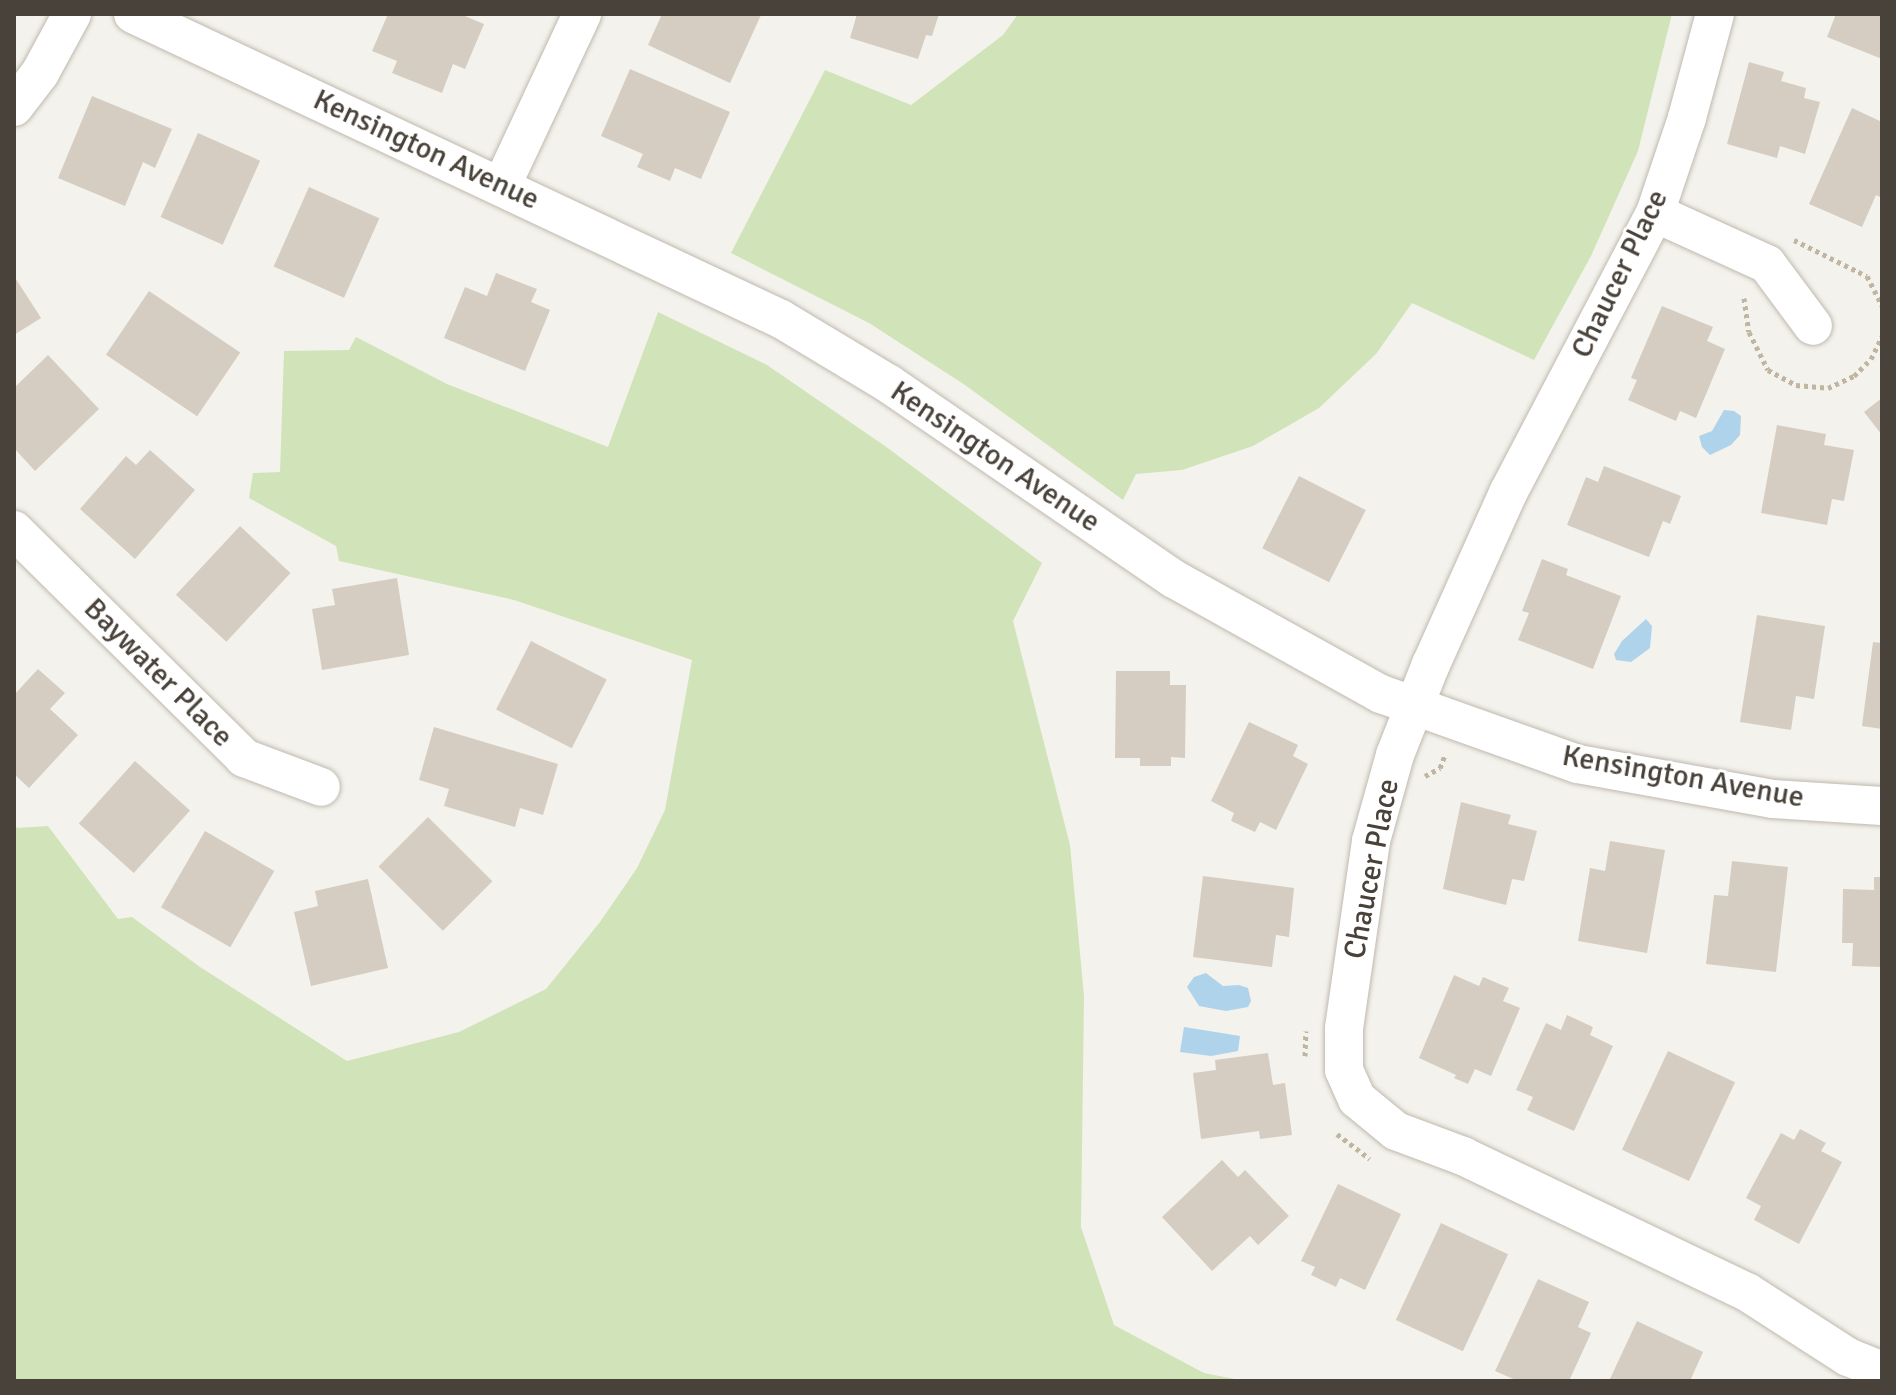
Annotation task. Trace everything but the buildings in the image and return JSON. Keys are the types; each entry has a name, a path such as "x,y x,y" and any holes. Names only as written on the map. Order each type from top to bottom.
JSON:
{"street":[{"path":"14,107 40,73 72,14"},
{"name":"Kensington Avenue","path":"133,14 502,185 781,319 889,384 1174,579 1381,694 1578,764 1773,799 1882,806"},
{"path":"502,185 582,14"},
{"name":"Chaucer Place","path":"1715,14 1687,118 1655,213 1508,493 1431,664 1395,755 1371,841 1344,1028 1344,1070 1357,1099 1396,1131 1463,1156 1747,1292 1848,1357 1882,1371"},
{"path":"1655,213 1767,264 1813,326"},
{"name":"Baywater Place","path":"14,530 244,758 321,787"}],"path":[{"path":"1781,234 1836,258 1867,276 1882,306"},
{"path":"1307,1069 1303,1042 1310,1016"},
{"path":"1333,1131 1363,1156 1377,1162"}],"green space":[{"path":"1018,14 1672,14 1638,151 1591,256 1534,360 1412,303 1376,354 1319,408 1253,446 1182,470 1136,474 1123,500 965,385 869,323 731,253 825,70 911,105 1003,35"},
{"path":"658,312 767,365 885,446 1042,563 1013,621 1070,845 1084,996 1081,1227 1114,1325 1204,1373 1245,1381 14,1381 14,824 17,828 48,826 118,919 132,917 200,967 347,1061 459,1032 546,989 600,922 637,868 665,810 692,660 514,600 339,561 336,546 249,498 253,473 280,472 284,351 349,350 356,337 447,384 608,447"}],"water":[{"path":"1724,410 1741,416 1740,435 1731,445 1710,455 1702,447 1699,436 1712,431"},
{"path":"1646,619 1652,626 1650,648 1631,662 1616,660 1614,654 1622,641"},
{"path":"1206,973 1223,986 1248,988 1251,1001 1248,1007 1226,1011 1199,1006 1187,987 1194,977"},
{"path":"1184,1027 1240,1036 1238,1051 1211,1056 1180,1052"}]}
